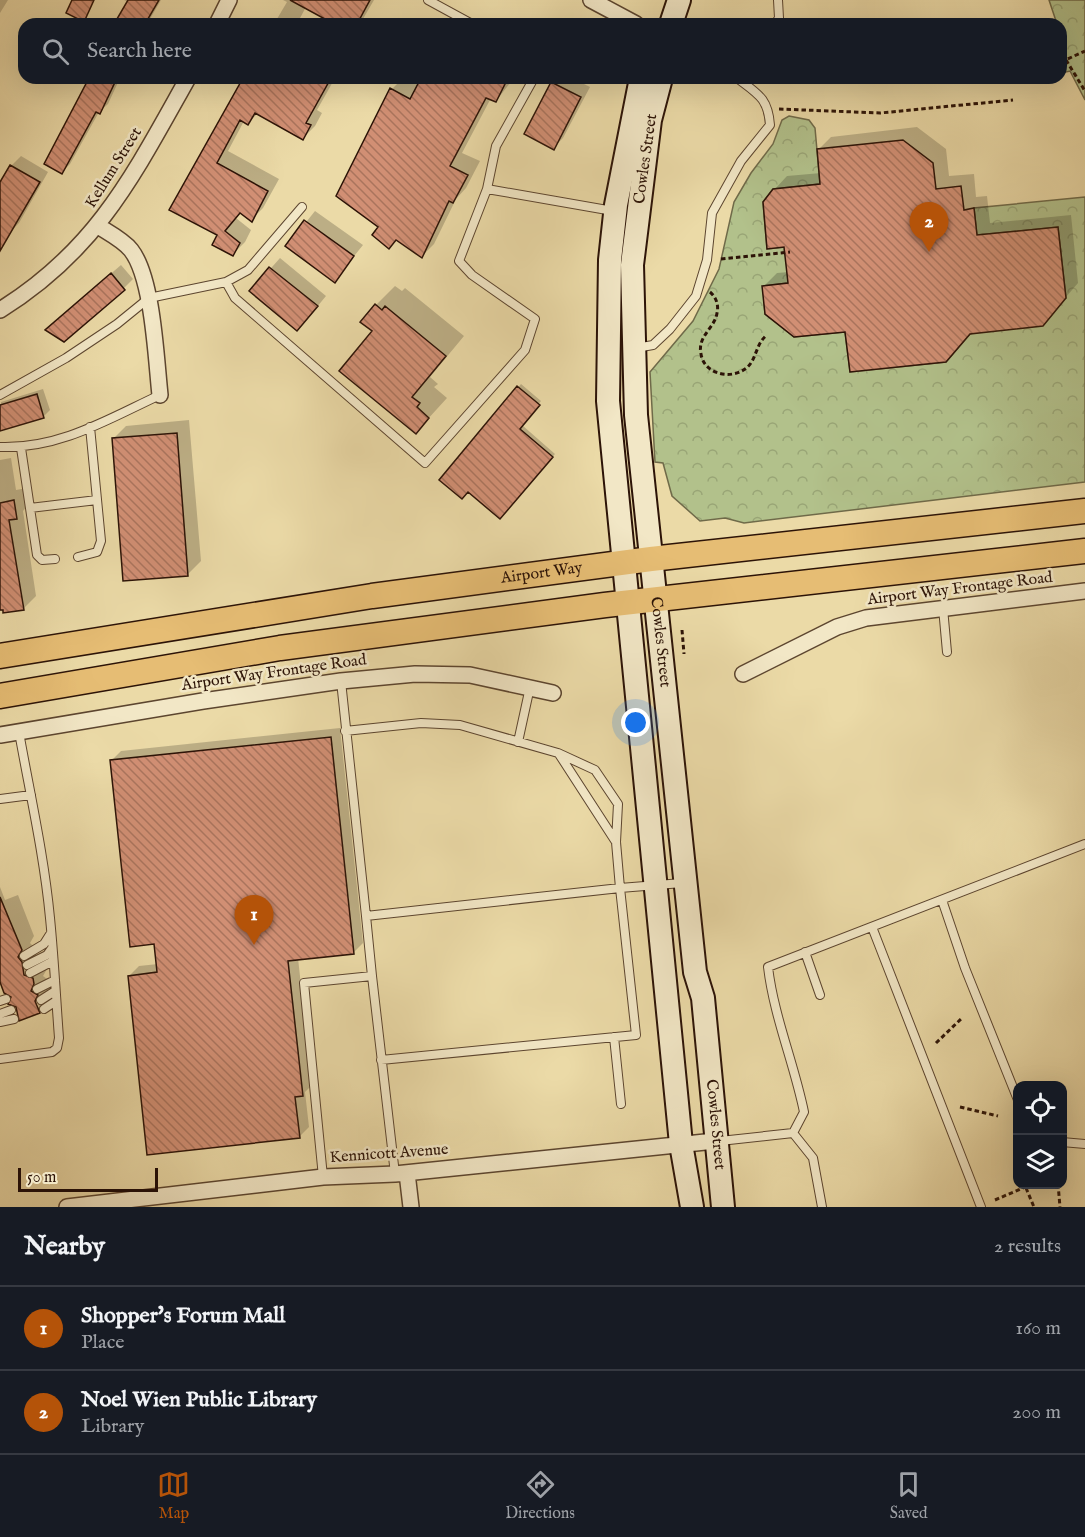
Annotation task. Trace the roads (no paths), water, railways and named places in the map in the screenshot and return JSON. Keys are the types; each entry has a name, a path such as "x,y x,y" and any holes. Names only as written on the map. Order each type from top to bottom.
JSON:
{"main road":[{"path":"672,18 679,0"},
{"name":"Cowles Street","path":"640,84 616,212 608,306 608,401 681,1144 692,1207"},
{"name":"Cowles Street","path":"659,84 650,120 632,265 636,415 695,972 703,998 723,1207"},
{"name":"Airport Way","path":"0,656 372,596 651,559 1085,511"},
{"path":"0,696 280,648 628,602 656,601 1085,551"}],"street":[{"path":"219,18 229,0"},
{"path":"591,0 625,18"},
{"name":"Kellum Street","path":"0,310 22,297 66,260 98,225 124,190 185,84"},
{"path":"98,225 132,251 149,298 160,395"},
{"name":"Airport Way Frontage Road","path":"742,674 837,627 866,618 1085,591"},
{"name":"Airport Way Frontage Road","path":"0,735 203,701 341,681 415,674 470,675 553,693"},
{"name":"Kennicott Avenue","path":"67,1207 189,1200 322,1177 401,1174 716,1141"},
{"path":"401,1174 411,1207"}],"lane":[{"path":"428,0 461,18"},
{"path":"778,0 779,18"},
{"path":"226,282 235,298 425,463 525,350 535,319 472,275 459,261 487,189 496,146 531,84"},
{"path":"634,349 653,345 670,329 696,296 707,260 712,213 741,161 770,125 768,108 762,97 745,84"},
{"path":"487,189 616,212 638,213"},
{"path":"0,395 66,358 117,324 149,298 226,282 248,270 302,207"},
{"path":"0,447 21,448 54,443 160,395"},
{"path":"78,557 98,552 101,541 90,428"},
{"path":"21,448 37,555 42,560 55,559"},
{"path":"30,508 97,500"},
{"path":"943,608 946,652"},
{"path":"341,681 381,1060 401,1174"},
{"path":"518,742 530,687"},
{"path":"345,731 421,723 460,725 558,753 595,770 618,804 616,842 636,1035 381,1060"},
{"path":"0,1059 52,1052 57,1048 51,933 31,795 26,780 19,732"},
{"path":"558,753 616,842"},
{"path":"0,799 31,795"},
{"path":"793,1133 804,1112 789,1046 772,1003 768,967 1085,844"},
{"path":"366,916 686,882"},
{"path":"942,900 1013,1089"},
{"path":"872,927 981,1207"},
{"path":"24,956 44,944 51,933"},
{"path":"52,948 29,969 49,965 53,960"},
{"path":"805,951 820,995"},
{"path":"322,1177 303,983 372,976"},
{"path":"37,989 55,980"},
{"path":"41,1000 55,991"},
{"path":"44,1009 56,1001"},
{"path":"0,1014 11,1011"},
{"path":"0,1022 14,1019"},
{"path":"614,1037 621,1104"},
{"path":"716,1141 793,1133"},
{"path":"793,1133 813,1158 822,1207"},
{"path":"1067,1142 1085,1144"}],"place":[{"name":"Noel Wien Public Library","path":"929,252"},
{"name":"Shopper's Forum Mall","path":"254,945"}]}
